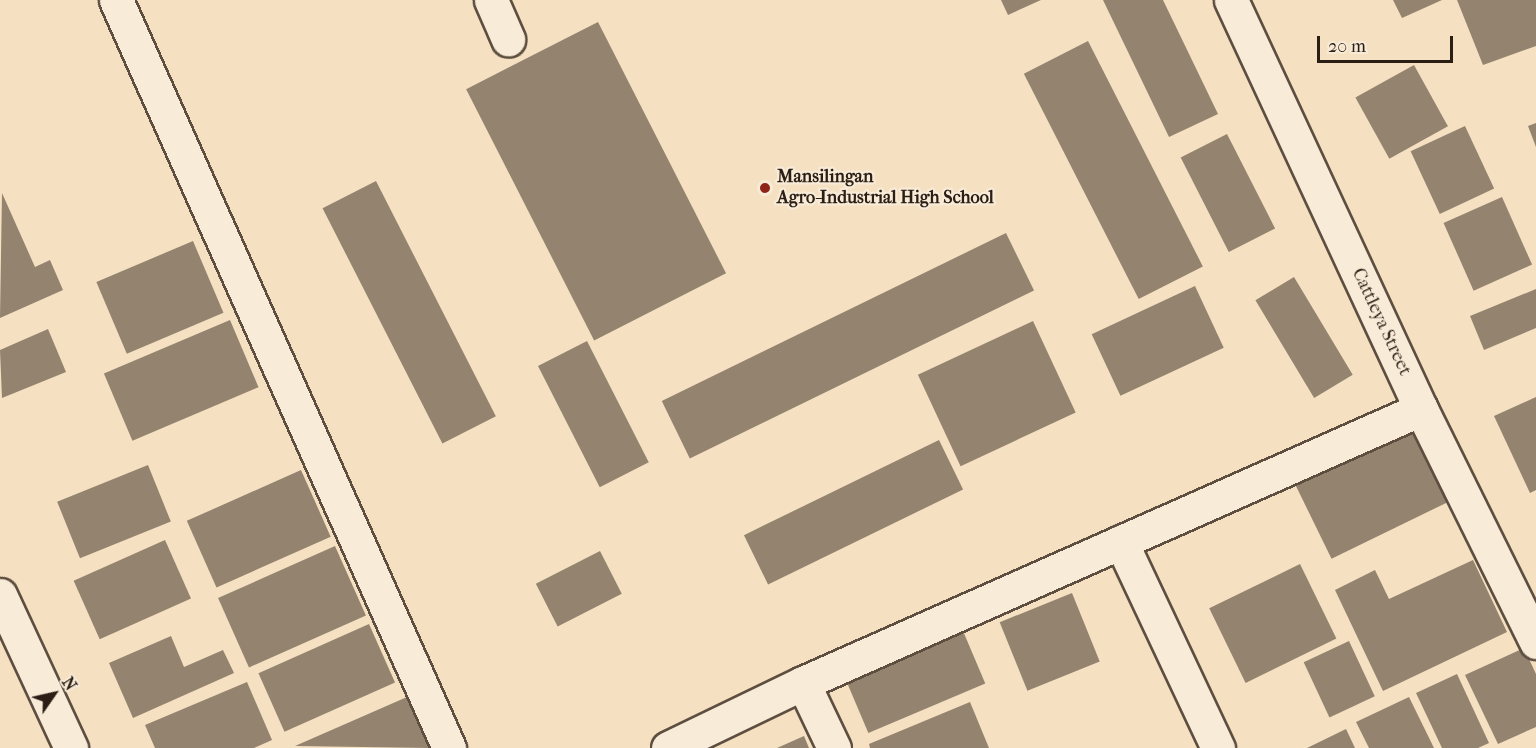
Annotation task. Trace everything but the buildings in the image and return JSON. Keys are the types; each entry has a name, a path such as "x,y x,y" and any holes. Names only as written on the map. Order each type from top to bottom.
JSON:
{"street":[{"path":"116,0 449,748"},
{"path":"491,0 508,39"},
{"name":"Cattleya Street","path":"1231,0 1421,409 1536,642"},
{"path":"668,748 803,683 1421,409"},
{"path":"1121,542 1218,748"},
{"path":"0,595 71,748"},
{"path":"803,683 834,748"}],"place":[{"name":"Mansilingan Agro-Industrial High School","path":"765,188"}]}
